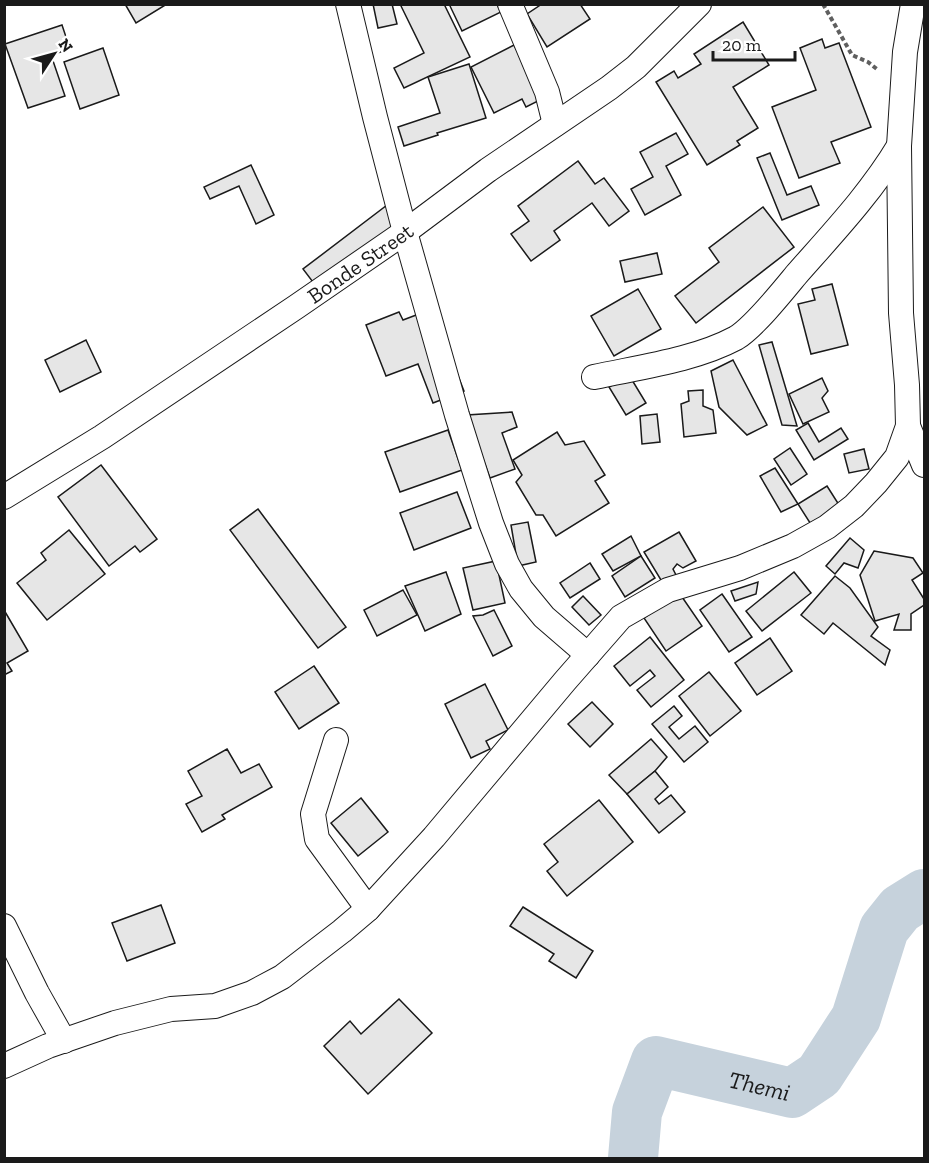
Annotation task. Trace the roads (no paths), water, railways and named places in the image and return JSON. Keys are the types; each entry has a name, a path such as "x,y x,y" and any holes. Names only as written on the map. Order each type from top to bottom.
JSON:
{"street":[{"path":"348,4 405,232 457,415 491,523 507,564 520,589 544,617 588,655"},
{"path":"510,4 547,92 555,124"},
{"name":"Bonde Street","path":"4,498 159,399 405,232 488,170 609,88 636,67 699,4"},
{"path":"913,4 904,52 899,146 901,313 908,426 924,465"},
{"path":"594,377 697,353 737,337 770,307 844,221 899,146"},
{"path":"4,1066 48,1046 116,1023 171,1009 215,1006 252,993 282,977 368,909 434,837 621,617 668,590 768,558 826,527 854,506 876,483 897,457 908,426"},
{"path":"336,740 313,814 317,839 368,909"},
{"path":"4,926 64,1041"}],"waterway":[{"name":"Themi","path":"633,1158 637,1112 656,1061 792,1093 819,1075 856,1018 884,929 900,909 924,894"}]}
